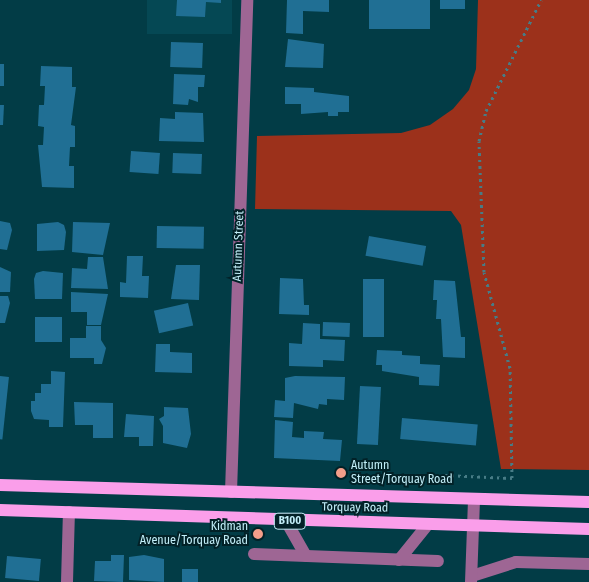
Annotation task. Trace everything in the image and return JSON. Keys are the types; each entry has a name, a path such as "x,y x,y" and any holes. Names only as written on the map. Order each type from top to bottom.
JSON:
{"main road":[{"name":"Torquay Road","path":"0,485 589,502"},
{"name":"Torquay Road","path":"0,510 286,521 589,529"}],"street":[{"name":"Autumn Street","path":"232,492 247,0"},
{"path":"474,499 472,579 516,562 589,564"},
{"path":"67,582 69,512"},
{"path":"286,521 306,556"},
{"path":"399,560 428,524"},
{"path":"254,554 438,562"}],"path":[{"path":"445,475 512,478 510,368 483,263 479,141 486,111 541,0"}],"shaded area":[{"path":"147,0 232,0 232,34 147,34"},
{"path":"478,0 589,0 589,470 501,469 461,225 451,211 255,209 257,136 401,133 430,125 453,109 469,90 476,69"}],"building":[{"path":"177,0 221,0 221,3 206,2 205,17 176,16"},
{"path":"287,0 329,0 329,12 303,11 303,34 286,33"},
{"path":"369,0 430,0 430,29 369,29"},
{"path":"440,0 465,0 465,9 440,9"},
{"path":"288,39 324,44 323,68 285,67"},
{"path":"171,42 203,43 202,68 170,67"},
{"path":"0,64 4,64 4,86 0,86"},
{"path":"41,66 72,67 72,87 76,87 71,125 75,126 75,147 70,147 69,166 74,166 74,188 42,187 38,145 43,145 44,127 38,126 39,105 44,105 45,86 40,86"},
{"path":"174,74 205,75 204,87 198,87 198,102 189,99 188,105 173,104"},
{"path":"285,87 314,88 314,92 349,96 349,112 338,112 338,116 328,116 328,112 301,114 301,104 285,104"},
{"path":"0,105 4,105 3,125 0,125"},
{"path":"175,112 203,113 204,142 159,141 160,118 175,119"},
{"path":"131,151 160,153 158,174 130,172"},
{"path":"173,153 202,154 201,174 172,173"},
{"path":"0,221 10,223 12,230 7,250 0,249"},
{"path":"58,222 64,225 66,232 64,250 37,251 37,224"},
{"path":"73,222 110,223 103,255 72,252"},
{"path":"157,226 204,227 204,249 157,248"},
{"path":"369,236 426,246 423,266 366,256"},
{"path":"127,256 143,256 142,276 149,276 148,298 120,297 120,282 126,283"},
{"path":"88,257 103,257 108,289 71,288 72,268 87,269"},
{"path":"176,265 200,265 199,300 171,299"},
{"path":"0,267 11,272 10,292 0,292"},
{"path":"43,271 63,273 62,299 35,299 34,279 36,273"},
{"path":"280,278 303,279 304,305 309,305 309,315 279,314"},
{"path":"363,279 384,279 384,337 363,337"},
{"path":"434,280 455,281 461,337 465,337 465,358 443,357 441,319 436,319 437,300 433,300"},
{"path":"71,292 108,294 101,325 87,325 87,312 71,312"},
{"path":"0,296 8,296 10,303 5,323 0,323"},
{"path":"188,303 193,325 159,333 154,311"},
{"path":"35,317 62,317 62,342 35,342"},
{"path":"323,322 350,323 349,337 323,336"},
{"path":"303,323 320,324 320,339 345,340 344,361 323,360 323,367 289,366 289,343 302,344"},
{"path":"86,326 101,326 101,340 106,348 102,364 94,364 94,358 70,358 70,338 86,338"},
{"path":"156,344 170,344 170,352 192,353 192,373 155,372"},
{"path":"377,350 402,351 402,355 420,356 420,364 440,365 439,386 419,385 419,377 382,371 382,365 376,365"},
{"path":"51,371 65,372 63,427 49,427 49,420 34,419 31,411 31,401 35,401 35,393 41,393 41,384 51,384"},
{"path":"0,376 9,377 2,440 0,439"},
{"path":"295,376 345,377 344,400 327,399 327,405 319,404 318,409 294,403 293,418 274,417 275,400 285,401 285,378"},
{"path":"360,386 381,387 378,445 357,444"},
{"path":"74,402 113,403 113,438 93,438 93,425 75,425"},
{"path":"164,407 188,408 191,434 187,448 163,443 163,426 159,419 164,416"},
{"path":"126,414 154,416 153,446 139,446 139,437 124,437"},
{"path":"402,418 478,425 476,446 400,439"},
{"path":"275,420 293,422 292,437 304,438 304,431 324,432 323,439 342,440 340,461 274,458"},
{"path":"111,555 124,555 123,582 94,581 95,561 111,561"},
{"path":"144,555 164,559 164,582 129,580 129,557"},
{"path":"7,556 41,559 39,581 5,578"},
{"path":"182,569 198,569 198,582 182,582"}],"place":[{"name":"Autumn Street/Torquay Road","path":"341,473"},
{"name":"Kidman Avenue/Torquay Road","path":"258,534"}]}
